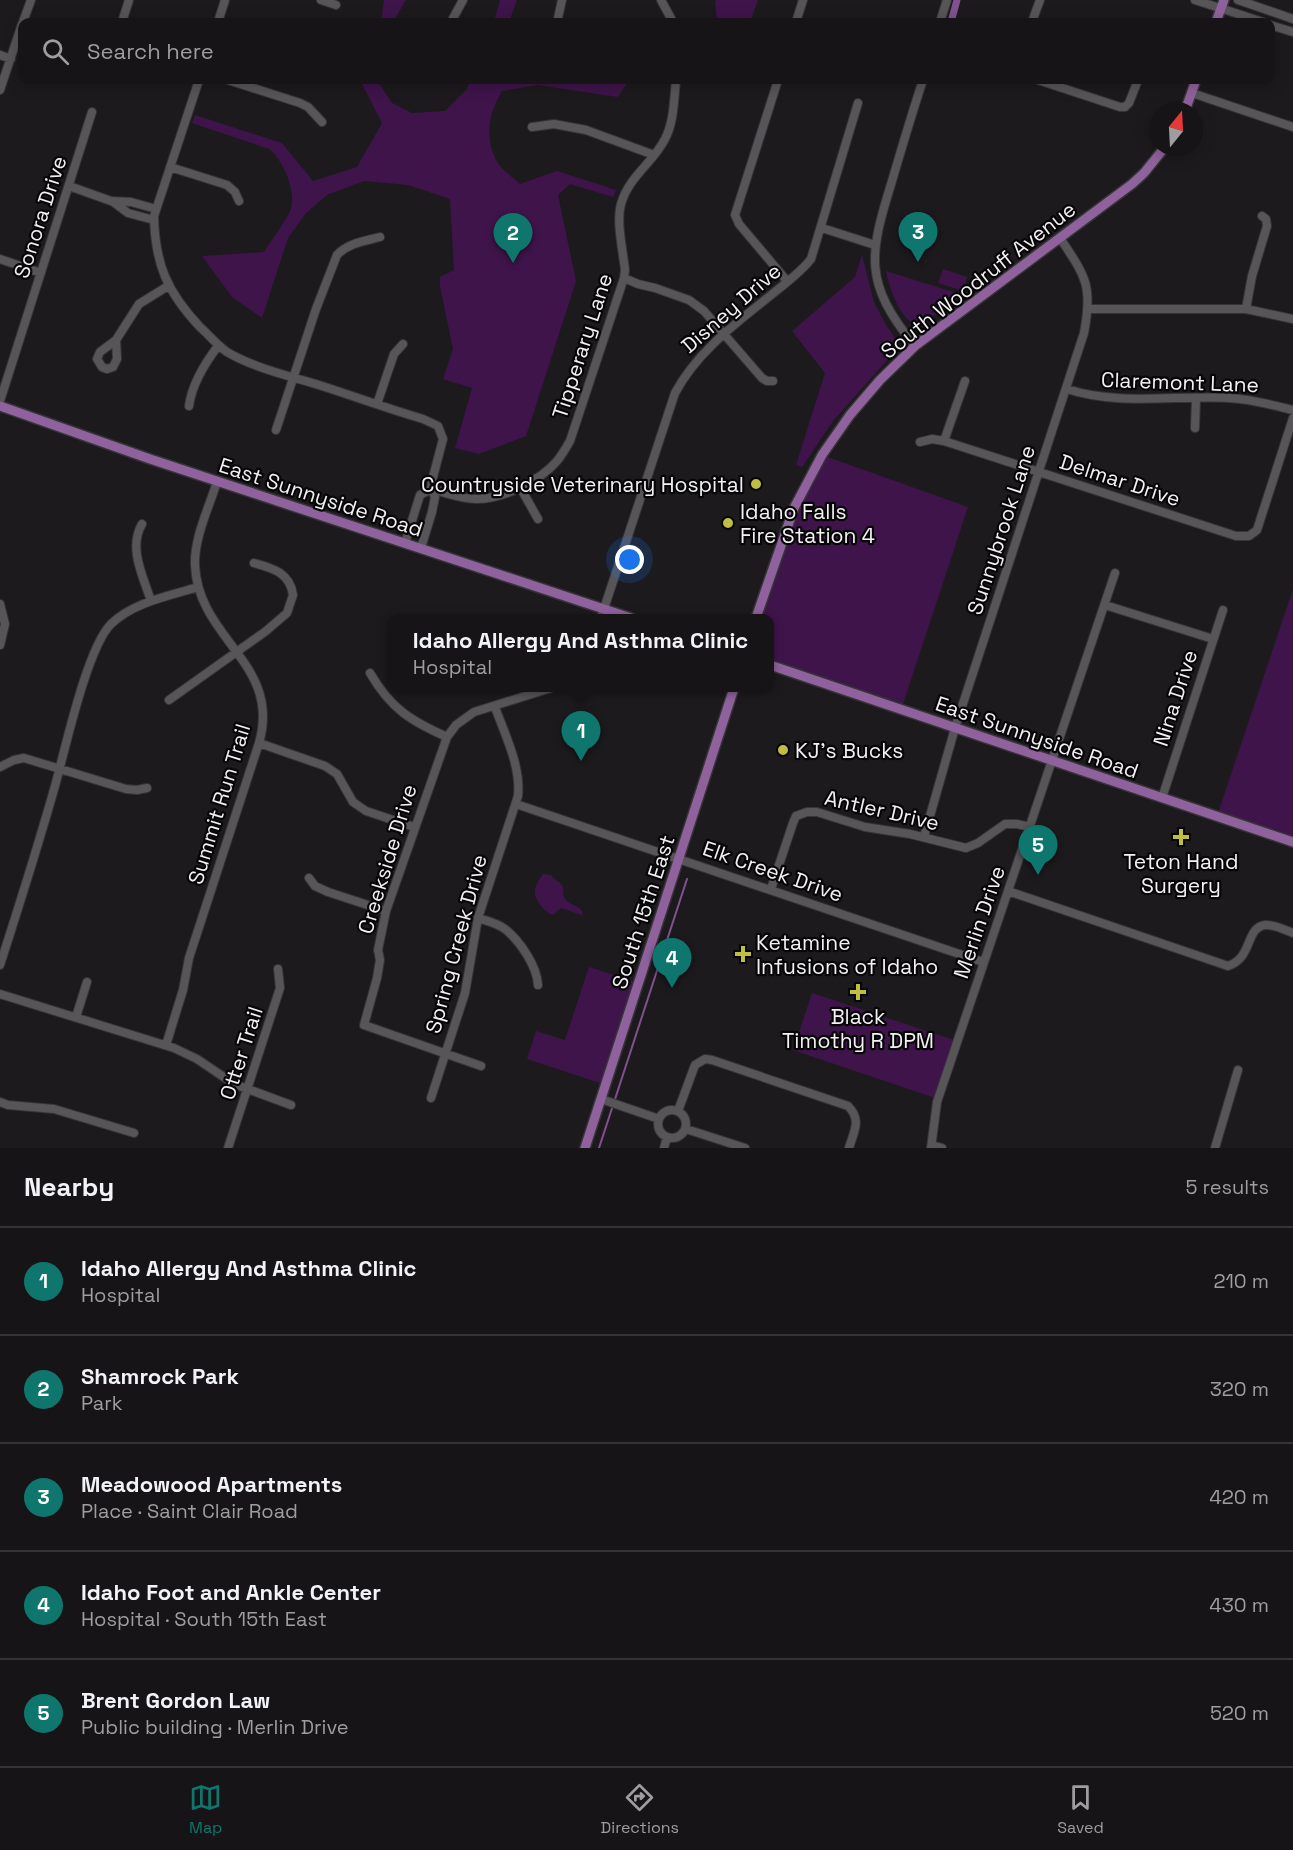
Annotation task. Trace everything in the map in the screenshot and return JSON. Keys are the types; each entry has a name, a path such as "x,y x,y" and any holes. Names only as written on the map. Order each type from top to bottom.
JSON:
{"main road":[{"path":"1191,102 1196,94 1196,84"},
{"name":"South Woodruff Avenue","path":"757,614 794,508 822,455 850,415 915,346 1132,184 1157,156"},
{"name":"East Sunnyside Road","path":"0,406 217,482 421,548 603,614"},
{"name":"East Sunnyside Road","path":"774,666 1293,842"},
{"name":"South 15th East","path":"585,1148 605,1101 732,692"}],"street":[{"path":"25,18 31,0"},
{"path":"123,18 129,0"},
{"path":"219,18 225,0"},
{"path":"321,0 336,5"},
{"path":"453,18 463,0"},
{"path":"558,18 562,0"},
{"path":"661,0 671,18"},
{"path":"797,18 803,0"},
{"path":"941,18 947,0"},
{"path":"1033,18 1040,0"},
{"path":"1194,0 1222,4 1254,18"},
{"path":"1238,0 1293,19"},
{"path":"1275,27 1293,32"},
{"path":"0,90 18,38"},
{"path":"0,55 11,59"},
{"path":"199,84 156,208 154,220 157,254 168,286 194,320 219,346 244,360 432,422 438,426 443,439 431,489 435,498 421,548"},
{"path":"241,84 308,106 322,122"},
{"name":"Tipperary Lane","path":"431,489 476,499 491,498 520,487 551,467 570,441 626,270 619,216 620,206 629,185 654,155 669,131 675,84"},
{"path":"777,84 735,216 739,224 788,281"},
{"path":"915,346 899,328 884,300 877,276 874,245 921,84"},
{"path":"1051,84 1125,107 1130,103 1137,84"},
{"path":"1196,94 1293,127"},
{"name":"Disney Drive","path":"603,614 675,393 697,359 806,266 811,259 858,103"},
{"name":"Sonora Drive","path":"0,401 92,112"},
{"path":"532,127 554,124 586,130 654,155"},
{"path":"170,167 227,185 235,192 239,201"},
{"path":"69,186 111,201 128,213 154,220"},
{"path":"111,201 131,202 156,208"},
{"path":"1246,309 1252,276 1267,226 1266,219 1262,216"},
{"path":"822,228 874,245"},
{"path":"276,430 316,309 337,255 342,249 351,245 380,237"},
{"name":"Sunnybrook Lane","path":"924,837 955,728 1084,333 1089,309 1085,280 1079,266 1060,238"},
{"path":"0,259 41,273"},
{"path":"624,278 689,300 704,311 762,378 766,381 773,381"},
{"path":"116,340 139,304 168,286"},
{"path":"1089,309 1246,309 1293,319"},
{"path":"377,404 394,354 403,344"},
{"path":"189,406 198,379 219,346"},
{"path":"944,441 965,381"},
{"name":"Claremont Lane","path":"1067,389 1098,397 1228,398 1261,402 1293,410"},
{"path":"1195,428 1196,399"},
{"name":"Delmar Drive","path":"920,442 932,439 944,441 1241,537 1249,536 1257,530 1293,418"},
{"name":"Summit Run Trail","path":"166,1045 183,990 189,958 259,743 264,716 263,702 249,668 210,615 198,587 195,555 217,482"},
{"path":"520,487 538,519"},
{"path":"405,543 420,495 431,489"},
{"path":"142,524 136,534 136,553 151,601"},
{"path":"169,700 236,653 287,613 292,605 293,590 281,572 254,563"},
{"name":"Merlin Drive","path":"932,1146 937,1102 1115,573"},
{"path":"0,964 91,661 106,630 119,618 151,601 198,587"},
{"path":"0,604 5,624 0,645"},
{"path":"1105,604 1213,639"},
{"name":"Nina Drive","path":"1162,798 1222,610"},
{"path":"370,673 380,691 396,709 447,738"},
{"name":"Creekside Drive","path":"446,1053 364,1025 377,978 380,960 378,950 386,911 447,738 456,725 474,712 537,692"},
{"name":"Spring Creek Drive","path":"431,1098 465,993 472,942 478,918 516,804 519,784 517,768 495,706"},
{"path":"259,743 325,766 337,774 353,802 372,814 414,827"},
{"path":"0,767 24,758 126,789 147,788"},
{"name":"Elk Creek Drive","path":"516,804 983,962"},
{"name":"Antler Drive","path":"771,889 796,816 807,812 817,812 865,827 924,837 966,848 978,843 1005,824 1030,827"},
{"path":"309,878 315,886 328,892 386,911"},
{"path":"1008,891 1228,966 1244,957 1256,929 1265,925 1293,933"},
{"path":"478,918 505,929 534,965 538,985"},
{"name":"Otter Trail","path":"228,1148 280,988 278,969"},
{"path":"76,1017 87,982"},
{"path":"0,994 185,1052 221,1077 247,1090 291,1105"},
{"name":"Spring Creek Drive","path":"446,1053 481,1066"},
{"path":"678,1111 694,1065 705,1059 712,1060 848,1106 856,1113 857,1121 849,1148"},
{"path":"1215,1148 1238,1070"},
{"path":"605,1101 659,1119"},
{"path":"0,1102 8,1105 54,1109 134,1133"},
{"path":"669,1110 678,1111 684,1116 686,1129 676,1138 667,1137 660,1132 659,1119 669,1110"},
{"path":"686,1129 746,1148"},
{"path":"664,1148 667,1137"},
{"path":"932,1146 942,1148"}],"shaded area":[{"path":"384,0 406,0 395,18 382,18"},
{"path":"500,0 517,0 510,18 495,18"},
{"path":"758,0 751,18 717,18 715,1"},
{"path":"362,84 380,84 392,103 412,113 445,111 469,84 626,84 618,97 538,85 502,91 494,108 489,133 492,151 498,163 520,184 557,171 616,190 613,197 570,184 558,195 576,281 526,436 479,454 455,448 472,388 443,379 453,349 440,286 440,277 454,270 450,199 408,185 364,181 327,195 306,213 288,238 262,318 232,297 202,256 264,252 291,208 292,193 279,160 269,149 192,123 195,115 282,143 313,181 357,167 382,123"},
{"path":"862,255 874,302 899,344 898,348 833,421 802,467 796,465 825,373 792,331 855,277"},
{"path":"943,269 967,277 963,291 938,283"},
{"path":"886,271 963,295 924,323 913,324 899,307 892,293"},
{"path":"822,455 968,507 901,710 774,666 774,614 758,614 792,513"},
{"path":"1293,589 1293,842 1217,816"},
{"path":"543,874 551,875 561,884 565,898 583,912 582,915 561,908 553,915 541,906 535,890"},
{"path":"589,967 639,983 606,1085 527,1059 536,1031 565,1040"},
{"path":"812,993 957,1041 938,1099 793,1050"}],"waterway":[{"path":"952,18 957,0"},
{"path":"599,1148 687,879"}],"place":[{"name":"Meadowood Apartments","path":"918,262"},
{"name":"Shamrock Park","path":"513,263"},
{"name":"Countryside Veterinary Hospital","path":"756,484"},
{"name":"Idaho Falls Fire Station 4","path":"728,523"},
{"name":"KJ's Bucks","path":"783,750"},
{"name":"Idaho Allergy And Asthma Clinic","path":"581,761"},
{"name":"Teton Hand Surgery","path":"1181,837"},
{"name":"Brent Gordon Law","path":"1038,875"},
{"name":"Ketamine Infusions of Idaho","path":"743,954"},
{"name":"Idaho Foot and Ankle Center","path":"672,988"},
{"name":"Black Timothy R DPM","path":"858,992"}]}
